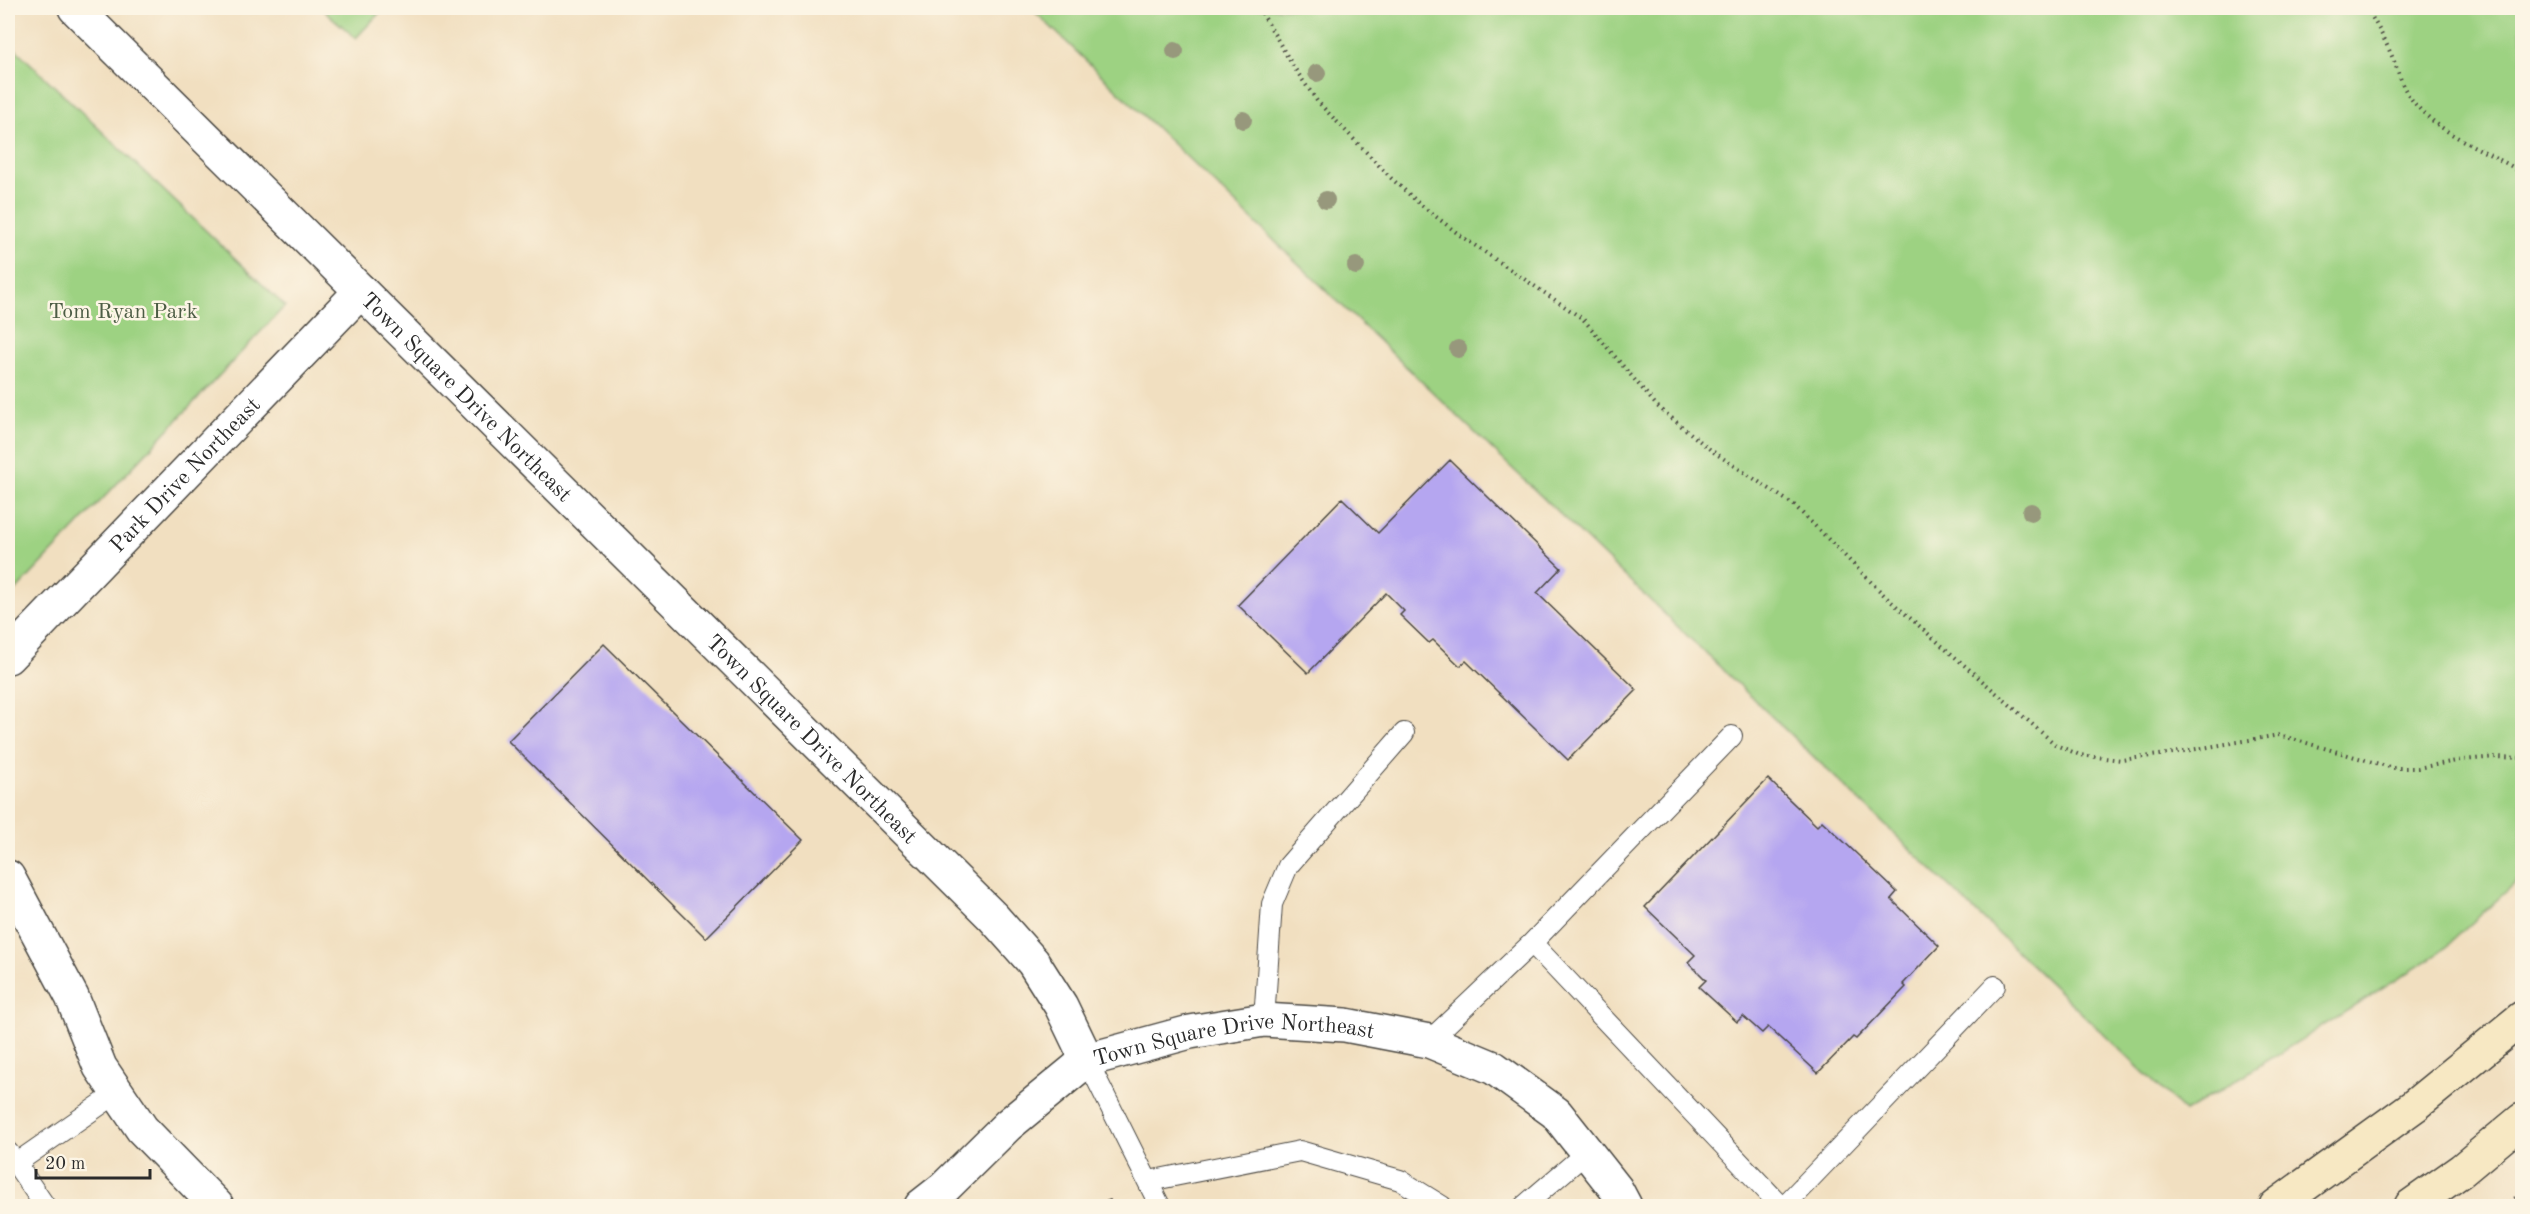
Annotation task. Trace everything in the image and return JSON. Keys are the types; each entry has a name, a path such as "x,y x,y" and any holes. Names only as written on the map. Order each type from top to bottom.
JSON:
{"main road":[{"path":"2276,1206 2414,1106 2523,1018"},
{"path":"2411,1206 2463,1170 2523,1120"}],"street":[{"name":"Town Square Drive Northeast","path":"75,8 993,917 1033,962 1061,1006 1087,1060 1190,1032 1263,1020 1345,1025 1429,1041 1494,1068 1556,1113 1616,1189 1625,1206"},
{"name":"Park Drive Northeast","path":"8,657 361,291"},
{"path":"8,877 72,997 100,1067 142,1129 217,1206"},
{"path":"921,1206 944,1188 1008,1125 1087,1060"}],"lane":[{"path":"1263,1020 1272,904 1288,866 1404,733"},
{"path":"1429,1041 1532,943 1732,736"},
{"path":"1532,943 1782,1206 1995,986"},
{"path":"1087,1060 1160,1206"},
{"path":"45,1206 11,1158 117,1093"},
{"path":"1149,1180 1300,1151 1400,1180 1442,1206"},
{"path":"1524,1206 1587,1152"}],"path":[{"path":"1259,8 1293,66 1317,100 1390,178 1461,236 1583,319 1657,406 1712,451 1794,506 1886,597 2056,745 2080,755 2121,760 2279,735 2393,768 2418,768 2462,760 2497,757 2523,758"},
{"path":"2366,8 2377,25 2406,90 2421,111 2459,139 2503,160 2523,173"},
{"path":"2505,1206 2523,1193"}],"green space":[{"path":"321,8 384,8 356,38"},
{"path":"1031,8 2522,8 2522,877 2438,954 2185,1112"},
{"name":"Tom Ryan Park","path":"8,42 285,306 8,599"}],"building":[{"path":"1450,460 1561,568 1537,593 1637,690 1568,760 1466,661 1460,666 1433,640 1429,643 1400,615 1404,611 1386,593 1308,673 1238,605 1342,498 1378,533"},
{"path":"604,644 803,840 706,938 508,741"},
{"path":"1768,779 1817,826 1822,821 1897,892 1891,899 1939,946 1903,984 1906,987 1856,1039 1853,1037 1818,1073 1768,1027 1762,1033 1743,1016 1737,1022 1699,987 1706,980 1688,962 1695,955 1645,907"},
{"path":"1110,1200 1112,1206 1092,1206"}]}
